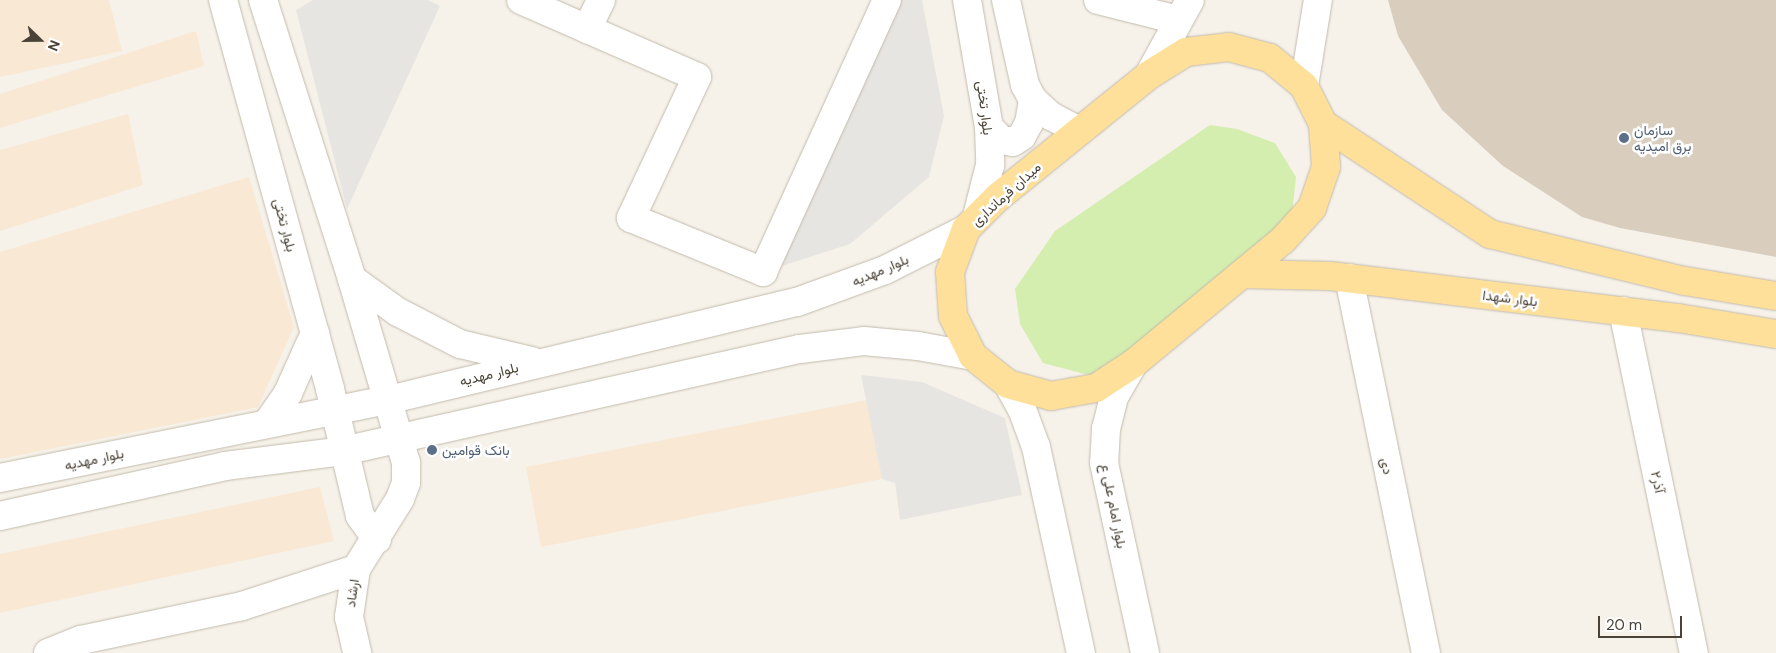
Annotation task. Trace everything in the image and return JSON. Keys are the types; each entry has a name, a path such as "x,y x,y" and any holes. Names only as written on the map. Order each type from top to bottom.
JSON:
{"main road":[{"name":"میدان فرمانداری","path":"1229,47 1270,58 1304,86 1323,124 1326,167 1312,208 1283,240 1133,364 1096,388 1051,396 1008,384 973,356 953,316 950,272 972,223 1079,131 1149,74 1186,52 1229,47"},
{"path":"1323,124 1490,234 1685,281 1776,296"},
{"name":"بلوار شهدا","path":"1242,274 1349,278 1623,311 1776,334"}],"street":[{"name":"بلوار تختی","path":"223,0 315,332 344,451"},
{"path":"263,0 352,278 388,400 397,438"},
{"path":"521,0 697,77 631,218 763,272 888,0"},
{"path":"587,29 601,0"},
{"name":"بلوار تختی","path":"967,0 989,127 990,164 972,223"},
{"path":"1006,0 1025,85 1032,100 1051,116 1079,131"},
{"path":"1098,0 1184,10 1149,74"},
{"path":"1304,86 1318,0"},
{"path":"989,127 1001,140 1013,142 1022,136 1029,123 1032,100"},
{"name":"بلوار مهدیه","path":"0,478 268,422 388,400 536,362 797,302 885,270 972,223"},
{"path":"352,278 398,312 460,344 536,362"},
{"name":"دی","path":"1349,278 1426,653"},
{"name":"آذر۲","path":"1623,311 1694,653"},
{"path":"268,422 288,393 315,332"},
{"path":"0,516 225,466 344,451 800,349 864,341 918,346 973,356"},
{"name":"بلوار امام علی ع","path":"1133,364 1114,397 1106,428 1104,463 1145,653"},
{"path":"1008,384 1022,409 1036,447 1080,653"},
{"name":"ارشاد","path":"357,653 349,616 356,569 377,539 406,483 406,463 397,438"},
{"path":"344,451 360,516 377,539"},
{"path":"48,653 81,640 242,606 356,569"}],"shaded area":[{"path":"0,0 109,0 122,51 0,77"},
{"path":"313,0 428,0 440,6 347,209 296,10"},
{"path":"887,0 922,0 944,116 929,177 850,244 763,272"},
{"path":"196,31 204,66 0,128 0,94"},
{"path":"128,114 143,185 0,231 0,150"},
{"path":"249,177 294,327 258,407 0,459 0,252"},
{"path":"861,375 922,382 1005,418 1022,495 900,520 895,483 882,479"},
{"path":"867,400 882,479 541,547 526,467"},
{"path":"320,487 334,541 0,613 0,554"}],"green space":[{"path":"1210,125 1237,129 1275,143 1296,177 1291,223 1100,378 1043,363 1020,324 1015,289 1055,231"}],"building":[{"name":"سازمان برق امیدیه","path":"1388,0 1776,0 1776,257 1620,228 1582,217 1503,166 1442,110 1398,36"}],"place":[{"name":"سازمان برق امیدیه","path":"1624,138"},
{"name":"بانک قوامین","path":"432,450"}]}
